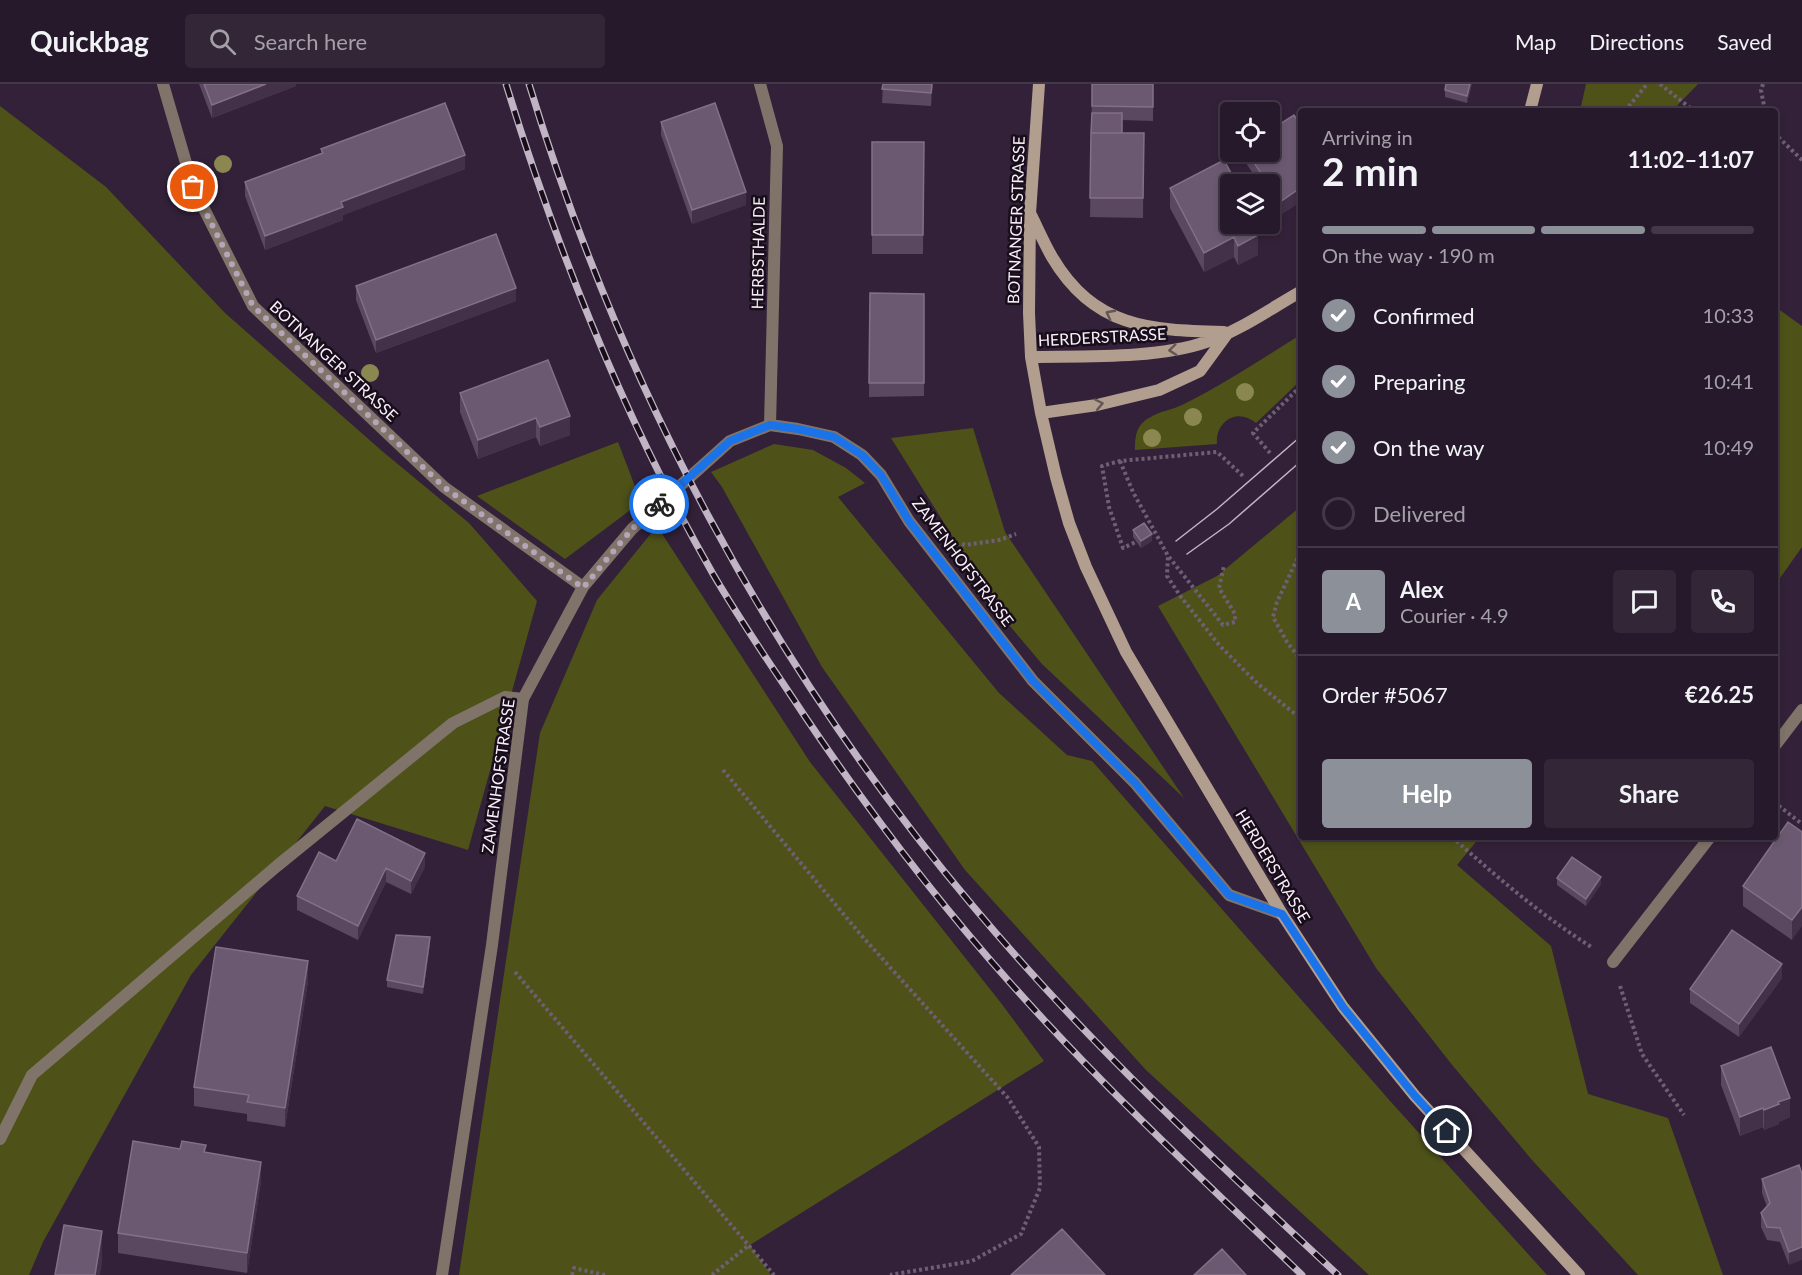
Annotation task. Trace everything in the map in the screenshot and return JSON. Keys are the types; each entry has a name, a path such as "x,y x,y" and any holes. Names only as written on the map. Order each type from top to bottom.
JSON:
{"main road":[{"name":"BOTNANGER STRASSE","path":"1031,357 1030,213 1039,84"},
{"path":"1531,108 1537,84"},
{"path":"1030,213 1053,258 1081,295 1107,314 1128,323 1178,331 1228,332"},
{"name":"HERDERSTRASSE","path":"1298,293 1208,342 1182,349 1120,355 1031,357 1041,413 1069,523 1086,567 1126,652 1282,914 1343,1007 1415,1096 1579,1275"},
{"name":"HERDERSTRASSE","path":"1041,413 1097,405 1159,390 1200,371 1228,332"}],"street":[{"name":"BOTNANGER STRASSE","path":"163,84 193,187 253,306 444,487 583,588"},
{"name":"HERBSTHALDE","path":"760,84 777,146 770,425"},
{"name":"ZAMENHOFSTRASSE","path":"442,1275 492,945 523,699 583,588 632,529 730,441 770,425 834,437 862,455 881,475 909,521 1033,681 1135,783 1229,895 1282,914"},
{"path":"0,1139 32,1075 277,866 453,723 505,697 523,699"},
{"path":"1778,742 1802,710"},
{"path":"1612,962 1708,840"}],"path":[{"path":"1627,108 1647,84"},
{"path":"1660,84 1690,108"},
{"path":"1763,84 1761,90 1764,108"},
{"path":"1778,137 1802,160"},
{"path":"1270,453 1253,433 1298,389"},
{"path":"1142,539 1123,548 1109,507 1102,466 1120,461 1217,452 1243,476"},
{"path":"1120,461 1133,492 1168,556 1223,625 1235,622 1235,614 1219,588 1224,566"},
{"path":"965,545 999,540 1016,534"},
{"path":"1168,556 1167,576 1219,645 1258,684 1298,716"},
{"path":"1298,556 1277,602 1273,617 1298,656"},
{"path":"723,770 861,935 1008,1098 1039,1147 1040,1188 1021,1234 972,1261 891,1275"},
{"path":"1778,805 1802,824"},
{"path":"1455,840 1505,884 1612,962 1642,1054 1684,1115"},
{"path":"492,945 774,1275"},
{"path":"712,1275 750,1245"},
{"path":"572,1275 574,1268 605,1275"}],"green space":[{"path":"1586,84 1698,84 1675,108 1581,108"},
{"path":"0,106 106,187 225,313 382,451 469,523 537,601 468,850 325,806 191,975 43,1242 29,1275 0,1275"},
{"path":"1778,309 1802,326 1802,547 1778,581"},
{"path":"1298,336 1298,383 1256,423 1242,416 1229,419 1220,429 1217,444 1135,450 1137,432 1145,421 1180,406 1243,371"},
{"path":"973,428 1005,532 1184,798 1042,664 1004,619 891,438"},
{"path":"618,442 641,502 565,559 477,496"},
{"path":"774,444 813,450 846,468 865,483 838,497 999,693 1067,755 1092,761 1391,1102 1547,1275 1369,1275 1146,1070 965,870 822,667 722,487 711,472"},
{"path":"1298,509 1298,630 1296,634 1298,636 1298,838 1158,606 1217,576"},
{"path":"657,526 810,762 1001,1003 1044,1061 750,1245 771,1275 459,1275 540,733 597,600"},
{"path":"1299,840 1478,840 1457,865 1551,946 1588,1094 1668,1118 1723,1275 1638,1275 1532,1160 1453,1066 1376,968"}],"building":[{"path":"204,84 266,84 212,105"},
{"path":"883,84 932,84 931,93 882,89"},
{"path":"1092,84 1153,84 1153,107 1092,106"},
{"path":"1446,84 1470,84 1467,96 1445,90"},
{"path":"445,103 465,155 341,202 343,207 265,236 245,182 323,153 321,149"},
{"path":"715,103 746,192 692,210 661,122"},
{"path":"1092,113 1122,113 1122,133 1091,133"},
{"path":"1294,115 1298,122 1298,189 1280,202 1280,174 1262,174 1254,162 1280,162 1280,124"},
{"path":"1091,133 1144,133 1143,198 1090,198"},
{"path":"872,142 924,142 923,235 872,235"},
{"path":"1220,162 1225,162 1232,174 1220,174 1220,234 1258,235 1238,246 1234,237 1204,253 1170,188"},
{"path":"496,234 516,288 376,340 356,286"},
{"path":"870,293 924,294 924,383 869,383"},
{"path":"548,360 570,416 540,427 536,418 478,440 460,393"},
{"path":"1144,523 1152,534 1141,541 1133,530"},
{"path":"357,819 425,853 411,881 386,868 358,926 297,896 319,852 336,861"},
{"path":"1788,822 1802,832 1802,907 1792,920 1743,886 1775,840 1778,840 1778,836"},
{"path":"1572,857 1601,877 1586,899 1557,878"},
{"path":"1732,930 1782,964 1739,1024 1690,989"},
{"path":"396,935 430,937 423,987 387,980"},
{"path":"216,947 308,961 285,1108 247,1102 249,1095 194,1087"},
{"path":"1771,1047 1790,1098 1764,1110 1763,1108 1740,1117 1721,1066"},
{"path":"133,1141 180,1149 182,1141 206,1145 204,1152 261,1162 247,1253 118,1233"},
{"path":"1799,1165 1802,1174 1802,1247 1789,1252 1780,1228 1767,1227 1761,1213 1770,1203 1762,1179"},
{"path":"64,1225 102,1231 95,1275 55,1275"},
{"path":"1062,1229 1105,1275 1011,1275"},
{"path":"1222,1249 1246,1275 1194,1275"}],"tram line":[{"path":"1176,541 1217,509 1298,439"},
{"path":"1187,554 1229,524 1298,464"}],"railway":[{"path":"506,84 571,273 596,335 651,456 713,574 804,715 904,854 1013,986 1119,1097 1302,1275"},
{"path":"529,84 566,195 608,305 656,412 709,517 767,619 830,718 899,813 1015,955 1149,1096 1338,1275"}],"way so far":[{"path":"193,187 253,306 444,487 583,588 632,529 659,504"}],"route":[{"path":"659,504 730,441 770,425 834,437 862,455 881,475 909,521 1033,681 1135,783 1229,895 1282,914 1343,1007 1415,1096 1447,1131"}]}
